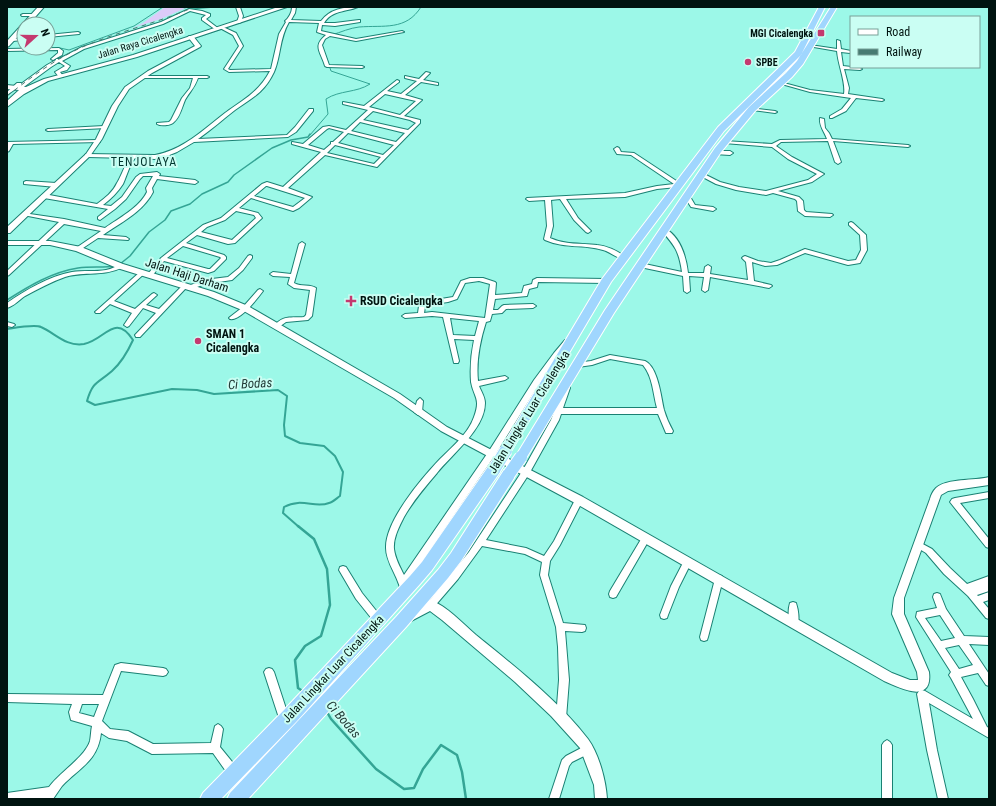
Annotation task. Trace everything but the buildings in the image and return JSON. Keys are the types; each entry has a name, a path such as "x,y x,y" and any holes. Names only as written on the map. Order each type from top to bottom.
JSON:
{"highway":[{"name":"Jalan Lingkar Luar Cicalengka","path":"236,799 293,721 344,658 379,621 404,587 427,566 495,468 579,329 606,281 721,128 798,52 822,7"},
{"name":"Jalan Lingkar Luar Cicalengka","path":"209,799 234,773 293,721 358,668 401,622 456,557 521,456 609,312 716,153 752,109 789,75 810,46 834,7"}],"main road":[{"path":"34,15 42,7"},
{"name":"Jalan Raya Cicalengka","path":"7,105 20,88 135,56 220,28 240,19 251,18 284,7"},
{"path":"7,45 16,35"},
{"path":"7,86 20,88"}],"street":[{"path":"238,7 240,19"},
{"path":"88,155 164,156 191,141 255,95 273,70 281,34 294,12 294,7"},
{"path":"356,7 333,11 322,23 319,32 356,40 402,32"},
{"path":"7,94 20,88 58,60 83,48 162,23 190,10 209,15 203,19 235,34 241,46 226,69 229,71 273,70"},
{"path":"23,15 34,15"},
{"path":"287,22 322,23 333,26 343,23 359,22"},
{"path":"56,35 78,33"},
{"path":"330,34 321,40 320,45 326,66 362,66"},
{"path":"7,231 88,155 98,141 123,93 132,84 198,46 191,37"},
{"path":"12,40 16,40"},
{"path":"838,41 841,67 847,88 846,95"},
{"path":"810,46 850,52"},
{"path":"7,50 51,48 59,49 61,51 60,54 20,88"},
{"path":"58,60 68,66 66,69 58,72 62,76"},
{"path":"841,67 850,68"},
{"path":"850,68 860,69"},
{"path":"402,96 428,73"},
{"path":"143,77 207,77"},
{"path":"159,124 170,123 173,121 184,98 192,88 196,77"},
{"path":"407,77 436,84"},
{"path":"365,108 397,81"},
{"path":"780,83 810,91 882,100"},
{"path":"384,92 420,100 401,116"},
{"path":"832,117 844,110 854,97"},
{"path":"294,143 372,166 377,165 408,132 417,125 418,121 345,103"},
{"path":"752,109 774,112"},
{"path":"191,141 288,136 311,110"},
{"path":"284,189 371,110"},
{"path":"822,119 823,128 827,133 838,162"},
{"path":"360,120 408,132"},
{"path":"48,130 104,127"},
{"path":"304,146 327,128 348,131 397,144"},
{"path":"773,146 780,142 830,140 908,146"},
{"path":"7,150 9,143 98,141"},
{"path":"702,175 718,183 759,193 775,192 810,181 821,174 793,160 773,146 724,142"},
{"path":"334,143 385,157"},
{"path":"617,149 619,153 632,154 677,185"},
{"path":"716,153 730,153"},
{"path":"99,205 116,190 122,180 126,167 134,156"},
{"path":"78,249 134,211 145,199 155,177 158,174 142,175 138,178 127,194 100,218"},
{"path":"155,177 195,182"},
{"path":"26,183 56,184"},
{"path":"98,312 209,223 223,219 250,196 266,184 309,197 297,207 292,209 250,196"},
{"path":"529,199 625,195 638,193 658,186 677,185"},
{"path":"775,192 797,198 800,201 801,211 804,214 830,215"},
{"path":"44,196 113,208"},
{"path":"687,196 693,206 713,209"},
{"path":"563,198 576,220 588,231"},
{"path":"548,199 550,226 547,239 568,245 604,248 624,258"},
{"path":"197,233 228,242 233,242 260,218 256,214 235,209"},
{"path":"25,214 64,220 105,230"},
{"path":"7,274 27,257 39,242 64,220"},
{"path":"751,283 749,262 745,258 758,263 775,265 805,251 848,264 858,262 864,250 863,235 850,224"},
{"path":"664,230 672,237 678,246 684,262 687,291"},
{"path":"97,236 126,239"},
{"name":"Jalan Haji Darham","path":"7,242 39,242 78,249 118,265 211,294 245,308 397,396 418,412 465,440 579,500 688,561 754,601 888,677 910,686"},
{"path":"163,259 208,272 224,258 222,256 182,244"},
{"path":"276,326 284,320 306,319 309,317 314,289 311,287 292,286 302,244"},
{"path":"138,336 187,287 204,282 230,279 250,257"},
{"path":"7,306 44,284 70,274 114,271 118,265"},
{"path":"640,266 685,274 706,275 769,286"},
{"path":"705,290 708,267"},
{"path":"273,274 294,276"},
{"path":"405,316 410,317 421,314 488,320 492,297 492,282 466,280 463,282 455,298 443,302 425,303 422,307 421,314"},
{"path":"492,297 525,294 526,287 535,286 535,280 606,281"},
{"path":"232,318 245,308 260,291"},
{"path":"127,325 136,312 154,295"},
{"path":"110,302 136,312"},
{"path":"142,306 161,312"},
{"path":"490,312 500,312 503,307 533,306"},
{"path":"446,316 452,337 456,361"},
{"path":"404,587 395,568 390,549 395,524 428,477 465,440 482,406 480,395 475,384 476,350 482,320"},
{"path":"404,587 426,547 492,454 535,382 557,352 579,329"},
{"path":"452,337 478,338"},
{"path":"401,622 430,605 455,576 480,542 526,472 558,411 575,368 610,357 645,363 653,378 661,411 669,431"},
{"path":"475,384 505,378"},
{"path":"418,412 420,401"},
{"path":"558,411 661,411"},
{"path":"910,686 921,685 924,681 923,672 904,632 898,614 899,598 921,534 938,492 944,488 980,484 989,481"},
{"path":"988,496 954,502 989,545"},
{"path":"561,718 564,680 560,627 544,575 546,560 557,543 579,500"},
{"path":"613,594 646,538"},
{"path":"480,542 526,551 546,560"},
{"path":"918,545 929,552 968,590 989,615"},
{"path":"664,615 675,586 688,561"},
{"path":"343,570 359,596 379,621"},
{"path":"704,637 719,579"},
{"path":"968,590 989,580"},
{"path":"968,590 989,587"},
{"path":"977,600 989,596"},
{"path":"937,597 942,611 989,682"},
{"path":"430,605 468,634 518,678 561,718 584,744 596,773 601,799"},
{"path":"793,606 794,623"},
{"path":"942,611 924,613 920,615 920,617 957,674"},
{"path":"560,627 582,628"},
{"path":"939,646 961,640 989,641"},
{"path":"7,798 49,796 58,783 89,754 95,741 98,722 105,700 119,667 163,672"},
{"path":"979,668 957,674 954,676 954,679 970,702 986,732"},
{"path":"269,672 293,721"},
{"path":"910,686 986,732"},
{"path":"923,695 932,750 943,799"},
{"path":"7,698 105,700"},
{"path":"79,699 74,716 98,722 107,732 128,736 152,749 215,748"},
{"path":"218,729 215,748 234,773"},
{"path":"887,745 887,799"},
{"path":"554,799 565,763 569,759 587,750"}],"shaded area":[{"path":"165,7 188,7 161,19 132,28 143,23"}],"waterway":[{"path":"60,48 69,50 134,26 163,7"},
{"path":"181,7 185,8"},
{"path":"191,9 217,7"},
{"name":"Ci Bodas","path":"332,35 356,28 386,26 401,23 415,15 421,7"},
{"name":"Ci Bodas","path":"310,135 328,114 326,99 331,96 359,89 370,84 331,71 326,56"},
{"name":"Ci Bodas","path":"120,264 130,256 149,232 165,220 171,211 190,204 202,194 228,182 234,175 272,148 291,140 308,137 310,134"},
{"name":"Ci Bodas","path":"7,300 50,276 68,270 83,267 116,266"},
{"name":"Ci Bodas","path":"7,329 24,326 38,326 66,342 78,344 91,342 115,328 121,328 127,332 133,340 127,353 115,368 96,383 91,390 87,401 95,405 172,389 197,390 214,394 278,390 287,396 284,425 285,436 300,443 324,446 335,456 343,472 340,496 332,502 319,505 297,503 284,507 283,513 299,527"},
{"name":"Ci Bodas","path":"298,526 314,539 327,569 330,605 321,636 305,646 295,660 298,688 304,692"},
{"name":"Ci Bodas","path":"327,712 331,719 376,769 404,789 414,788 423,769 441,745 457,755 462,772 466,799"}],"railway":[{"path":"7,96 49,65 76,50 105,38 194,7"}],"place":[{"name":"MGI Cicalengka","path":"821,33"},
{"name":"SPBE","path":"748,62"},
{"name":"RSUD Cicalengka","path":"351,301"},
{"name":"SMAN 1 Cicalengka","path":"198,341"}],"district":[{"name":"TENJOLAYA","path":"144,162"}]}
